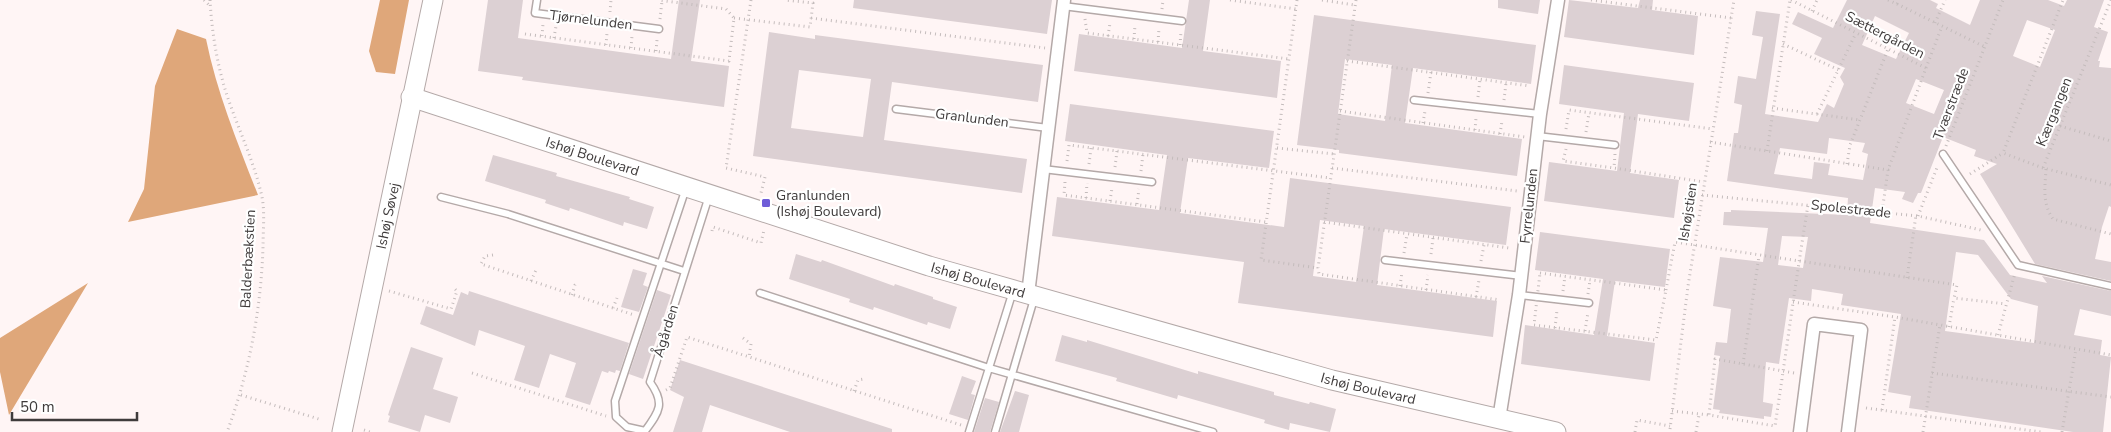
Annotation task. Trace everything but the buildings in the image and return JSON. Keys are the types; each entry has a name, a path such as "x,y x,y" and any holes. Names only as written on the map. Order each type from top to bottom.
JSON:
{"street":[{"name":"Ishøj Søvej","path":"342,432 411,97 433,0"},
{"name":"Fyrrelunden","path":"1499,422 1522,276 1540,114 1558,0"},
{"path":"1025,293 1043,169 1063,3"},
{"name":"Ishøj Boulevard","path":"411,97 929,266 1332,380 1499,422 1556,432"},
{"path":"1800,432 1814,324 1861,330 1848,432"}],"lane":[{"name":"Tjørnelunden","path":"537,0 535,13 659,28"},
{"path":"1063,3 1086,9 1182,21"},
{"path":"1414,100 1540,114"},
{"name":"Granlunden","path":"896,109 1048,128"},
{"path":"1537,137 1615,145"},
{"path":"1943,154 2018,264 2111,286"},
{"path":"1043,169 1152,182"},
{"name":"Ågården","path":"616,417 615,401 687,187"},
{"name":"Ågården","path":"659,395 650,382 709,195"},
{"path":"441,197 508,214 684,272"},
{"path":"1385,260 1522,276"},
{"path":"760,292 989,368 1213,432"},
{"path":"970,430 989,368 1025,293"},
{"path":"996,432 1012,374 1025,293"},
{"path":"1519,295 1589,303"},
{"path":"616,417 627,427 645,431 660,404 659,395"}],"path":[{"path":"204,0 210,6"},
{"name":"Balderbækstien","path":"210,0 215,46 222,76 256,173 262,200 262,279 241,395 228,432"},
{"path":"751,0 726,168 765,177"},
{"path":"734,18 810,27 813,2 786,0"},
{"path":"1230,0 1296,9"},
{"path":"1297,0 1261,260 1318,268"},
{"path":"1322,0 1356,2 1324,222 1318,268 1319,274 1500,300"},
{"path":"1591,0 1731,18"},
{"name":"Ishøjstien","path":"1635,432 1638,420 1670,428 1694,245 1734,0"},
{"name":"Sættergården","path":"1767,151 1772,108 1790,0 1926,68 1888,170 1882,212"},
{"path":"1812,11 1817,0"},
{"path":"1888,0 1898,2 1935,23 1985,47"},
{"path":"1935,23 1945,0"},
{"name":"Tværstræde","path":"1907,278 1917,216 2003,0"},
{"path":"1961,180 2004,153 2062,0"},
{"name":"Kærgangen","path":"2111,0 2045,168 2111,185"},
{"path":"1086,9 1084,25 1087,27 1086,33 1289,60"},
{"path":"811,18 1058,50"},
{"path":"1926,68 1942,26"},
{"path":"1817,114 1856,33"},
{"path":"1782,44 1839,70"},
{"path":"1847,164 1850,145 1888,49"},
{"path":"1347,61 1531,86"},
{"path":"1772,108 1860,120"},
{"path":"1704,182 1563,161 1569,110 1713,130"},
{"path":"1340,111 1537,137"},
{"path":"1585,142 1589,113"},
{"path":"2060,126 2111,141"},
{"path":"1710,142 1888,170"},
{"path":"1266,222 1064,195 1069,145 1330,178"},
{"path":"1614,168 1615,145"},
{"path":"1277,148 1334,154"},
{"path":"2004,153 2045,168 2044,196 2047,210 2053,219 2111,234"},
{"path":"1332,168 1531,192"},
{"name":"Spolestræde","path":"1702,195 1917,216 1997,234"},
{"path":"1672,411 1775,426 1808,205"},
{"path":"1324,222 1509,248"},
{"path":"713,227 761,243"},
{"path":"1666,290 1675,242 1957,286 1949,327"},
{"path":"493,255 485,256 481,264 644,318"},
{"path":"1743,364 1759,256"},
{"path":"1998,335 2018,264"},
{"path":"531,281 536,270"},
{"path":"572,295 578,282"},
{"path":"372,286 451,309 458,292 454,288"},
{"path":"614,308 617,298"},
{"path":"1954,298 2006,304"},
{"path":"1555,328 1558,299"},
{"path":"1793,302 1895,317 2111,355"},
{"path":"1585,331 1589,303"},
{"path":"1882,410 1895,317"},
{"path":"1923,432 1940,325"},
{"path":"659,395 670,388 687,337 970,430"},
{"path":"743,338 751,344 749,357"},
{"path":"2062,432 2076,349"},
{"path":"1708,415 1715,359 1807,375"},
{"path":"472,373 602,416 616,417"},
{"path":"1932,374 2111,397"},
{"path":"854,391 858,380 864,379"},
{"path":"241,395 322,420"},
{"path":"1851,406 2041,432"},
{"path":"1696,432 1699,415"},
{"path":"364,430 370,432"}],"shaded area":[{"path":"380,0 409,0 395,74 376,72 369,51"},
{"path":"177,29 206,39 222,99 258,195 128,222 144,189 155,86"},
{"path":"88,283 9,415 0,372 0,338"}],"place":[{"name":"Granlunden (Ishøj Boulevard)","path":"766,203"}]}
